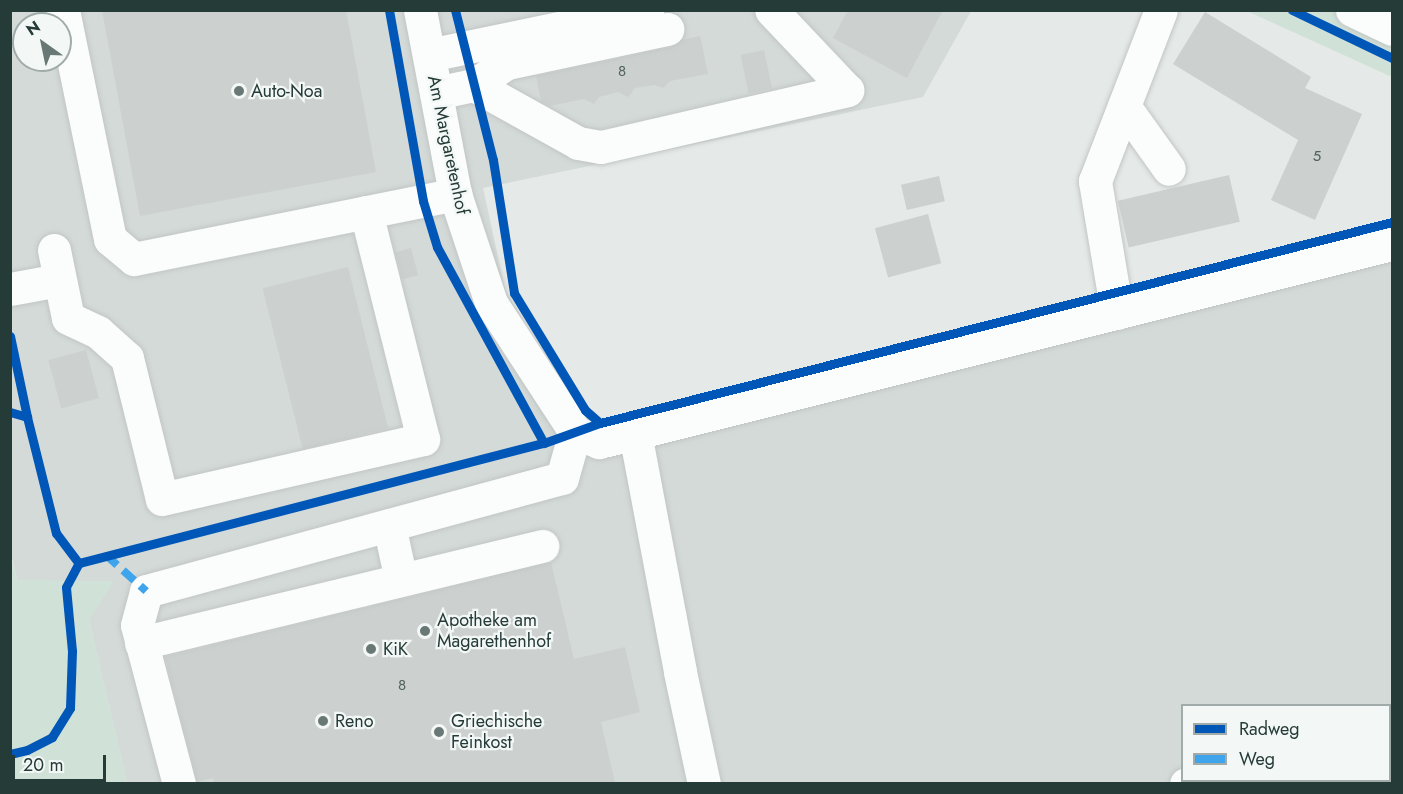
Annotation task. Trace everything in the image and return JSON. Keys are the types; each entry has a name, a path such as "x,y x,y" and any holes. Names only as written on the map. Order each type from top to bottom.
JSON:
{"street":[{"path":"63,10 110,239 134,260 455,194"},
{"name":"Am Margaretenhof","path":"420,10 455,194 491,303 575,432"},
{"path":"474,85 578,143 601,147 847,90 771,10"},
{"path":"1117,313 1095,181 1161,10"},
{"path":"1352,10 1392,29"},
{"path":"429,56 657,20"},
{"path":"436,93 474,85 507,63 657,20"},
{"path":"1124,106 1169,170"},
{"path":"10,289 56,265 68,318 98,332 127,358 162,499 423,439 366,212"},
{"path":"179,783 136,626 146,591 562,478 575,432 599,442 634,434 1392,244"},
{"path":"634,434 704,783"},
{"path":"389,525 401,580"},
{"path":"141,643 542,546"}],"shaded area":[{"path":"10,11 971,11 923,97 483,188 505,289 577,415 600,423 1392,222 1392,783 127,783 89,620 17,580 11,554"}],"green space":[{"path":"1247,11 1392,11 1392,77"},
{"path":"10,554 17,580 114,581 89,620 127,783 11,783"}],"building":[{"name":"Auto-Noa","path":"102,10 346,10 376,172 140,216"},
{"path":"848,10 943,10 907,78 833,38"},
{"path":"1205,12 1311,77 1305,88 1362,114 1315,220 1271,200 1298,140 1173,64"},
{"path":"700,36 708,74 670,81 663,88 655,85 635,88 628,97 618,92 599,97 594,104 584,99 550,106 541,101 536,76 671,47 681,40"},
{"path":"764,50 772,88 749,93 741,55"},
{"path":"1229,175 1240,222 1129,247 1118,201"},
{"path":"939,176 945,201 907,210 901,185"},
{"path":"928,214 941,263 888,277 875,228"},
{"path":"411,248 418,275 403,279 396,252"},
{"path":"348,267 388,428 303,449 263,288"},
{"path":"86,350 99,398 61,408 48,360"},
{"path":"551,562 574,659 625,647 640,712 601,722 615,783 214,783 213,778 197,782 165,657"}],"marked path":[{"path":"106,555 146,591"}],"cycle path":[{"path":"389,10 423,201 437,247 544,443"},
{"path":"455,10 493,160 514,293 585,410 600,423 1392,222"},
{"path":"1292,10 1392,58"},
{"path":"10,336 27,417"},
{"path":"10,412 27,417 56,533 79,563"},
{"path":"10,754 27,750 52,737 70,708 72,651 66,587 79,563 544,443 600,423"}],"place":[{"name":"Auto-Noa","path":"239,91"},
{"name":"Apotheke am Magarethenhof","path":"425,631"},
{"name":"KiK","path":"371,649"},
{"name":"Reno","path":"323,721"},
{"name":"Griechische Feinkost","path":"439,732"}]}
